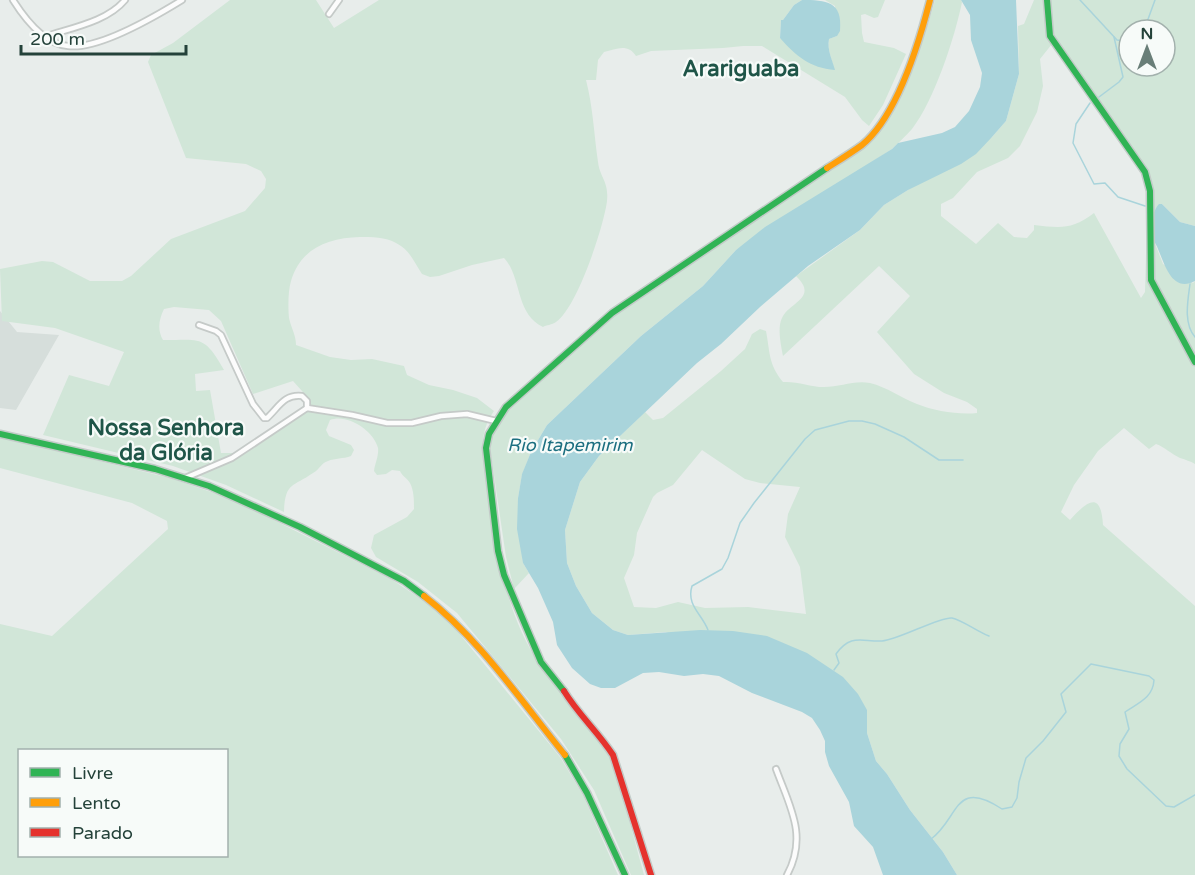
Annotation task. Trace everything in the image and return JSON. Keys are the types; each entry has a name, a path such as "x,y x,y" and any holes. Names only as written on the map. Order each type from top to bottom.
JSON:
{"main road":[{"path":"651,875 613,755 602,738 574,708 541,662 504,575 498,551 486,448 489,434 506,407 619,308 864,144 885,117 911,62 923,30 930,0"},
{"path":"1047,0 1050,36 1145,172 1149,191 1151,280 1195,362"},
{"path":"0,434 136,464 184,478 257,507 404,581 441,609 469,636 566,756 587,794 625,875"},
{"path":"616,856 619,875"}],"street":[{"path":"13,0 44,37 66,46 82,46 138,26 182,0"},
{"path":"44,37 100,17 120,6 125,0"},
{"path":"330,14 339,0"},
{"path":"199,325 216,331 221,336 253,404 264,418 267,418 286,398 294,395 302,396 307,401 307,408"},
{"path":"184,478 232,458 307,408 387,423 412,423 441,416 467,414 496,422"},
{"path":"776,769 798,835 795,857 787,875"}],"shaded area":[{"path":"0,311 17,332 59,335 16,410 0,408"}],"green space":[{"path":"230,0 316,0 334,28 379,0 802,0 794,5 781,20 780,38 834,69 829,51 829,39 837,36 835,6 825,0 885,0 878,17 861,15 864,42 894,48 906,54 883,105 869,126 845,97 762,46 651,51 636,56 626,48 604,52 598,60 596,80 586,80 598,162 607,189 605,213 581,284 564,314 554,323 543,327 534,321 523,304 514,275 504,258 430,277 422,274 405,249 383,238 348,238 317,247 302,260 291,281 288,299 289,318 296,345 330,357 351,360 372,359 404,366 407,375 429,385 477,398 494,411 485,430 483,459 499,560 511,605 529,648 542,668 609,754 615,768 644,875 631,875 594,790 561,739 457,613 418,582 376,557 371,548 374,535 407,517 414,509 414,499 410,483 400,471 392,470 386,474 377,475 374,471 378,448 366,430 352,421 337,418 330,420 326,430 329,436 351,445 354,450 351,456 326,462 315,472 291,486 286,495 284,512 226,485 173,466 43,435 69,375 109,386 124,352 55,328 2,321 0,269 42,261 53,262 90,281 122,281 131,276 171,239 245,211 265,188 266,179 261,171 246,164 186,158 148,62 151,55 173,43","holes":["174,307 209,310 221,321 253,394 293,381 311,401 271,429 246,453 221,453 210,390 196,391 195,374 224,370 217,358 206,345 200,342 163,340 160,332 160,321 164,309"]},
{"path":"935,0 961,0 962,2 936,86 910,132 892,149 736,250 703,286 641,336 547,425 531,452 522,475 518,498 523,563 529,573 514,589 506,557 490,448 491,434 500,417 636,297 853,153 894,102 928,24"},
{"path":"1034,0 1195,0 1195,226 1180,222 1162,204 1154,241 1163,264 1193,283 1195,281 1195,464 1156,444 1149,449 1124,428 1098,451 1074,485 1061,512 1070,520 1088,504 1096,503 1100,507 1103,525 1195,606 1195,875 957,875 943,852 876,761 867,733 867,710 666,632 628,635 613,630 592,613 576,586 567,563 565,530 580,482 599,456 645,412 653,420 663,418 745,349 752,334 760,329 766,331 772,363 783,382 824,387 858,382 870,383 931,409 955,413 977,413 977,409 967,402 944,393 914,374 877,332 910,296 879,266 783,356 780,327 782,318 804,295 802,283 796,276 860,230 884,205 992,137 1006,121 1019,74 1018,26 1024,24","holes":["1052,44 1105,122 1148,178 1145,292 1141,298 1094,213 1072,225 1051,227 1034,225 1034,230 1027,238 1014,237 998,223 976,244 941,216 941,204 953,198 977,172 1008,158 1020,146 1037,112 1043,86 1040,59","702,450 745,479 800,487 788,514 785,537 800,567 806,614 748,607 705,608 678,602 656,608 634,607 624,578 634,555 637,533 653,497 673,485"]},
{"path":"0,437 170,478 220,495 391,579 424,601 449,621 560,757 583,795 618,875 0,875 0,624 52,636 168,529 167,521 132,503 0,468"}],"water":[{"path":"802,0 831,4 839,14 840,31 837,36 829,39 830,54 835,70 818,67 804,60 780,38 781,20 794,5"},
{"name":"Rio Itapemirim","path":"961,0 1016,0 1019,74 1006,121 976,154 884,205 860,230 808,266 697,363 599,456 580,482 565,530 567,563 576,586 592,613 613,630 628,635 700,630 733,631 767,636 807,653 843,677 858,694 867,710 867,733 876,761 943,852 957,875 883,875 873,847 854,826 849,802 829,766 825,741 812,718 752,693 719,676 643,673 615,688 601,688 590,684 572,668 557,645 553,622 538,588 523,563 517,529 518,498 522,474 531,452 547,425 641,336 703,286 736,250 765,227 892,149 898,143 942,133 955,127 969,111 980,87 982,73 971,40 970,15"},
{"path":"1159,204 1162,204 1180,222 1195,226 1195,281 1187,284 1180,283 1170,276 1152,232 1153,216"}],"waterway":[{"path":"1080,0 1117,40"},
{"path":"1148,18 1155,0"},
{"path":"1099,97 1123,77 1114,37"},
{"path":"1090,103 1076,124 1073,143 1094,184 1105,183 1118,197 1145,206"},
{"path":"1190,284 1188,318 1195,337"},
{"path":"708,630 691,599 692,586 722,569 740,523 805,439 815,430 849,421 862,421 875,424 904,437 939,460 963,460"},
{"path":"834,670 839,663 836,654 847,643 857,640 889,640 946,618 956,619 989,636"},
{"path":"931,839 940,831 959,804 966,799 975,797 986,800 1002,809 1012,807 1017,798 1026,758 1066,712 1061,694 1091,664 1149,676 1154,680 1148,696 1125,712 1129,729 1120,744 1119,756 1127,769 1166,806 1174,807 1195,795"}],"traffic: fast":[{"path":"1047,0 1050,36 1145,172 1150,191 1151,280 1195,362"},
{"path":"564,691 541,662 504,575 498,551 486,448 489,434 506,407 612,313 827,168"},
{"path":"0,434 155,469 209,486 300,527 404,581 424,596"},
{"path":"565,755 587,793 625,875"}],"traffic: slow":[{"path":"827,168 862,145 886,116 913,57 930,0"},
{"path":"424,596 482,651 565,755"}],"traffic: jam":[{"path":"564,691 613,755 651,875"}],"district":[{"name":"Arariguaba","path":"741,68"},
{"name":"Nossa Senhora da Glória","path":"166,440"}]}
